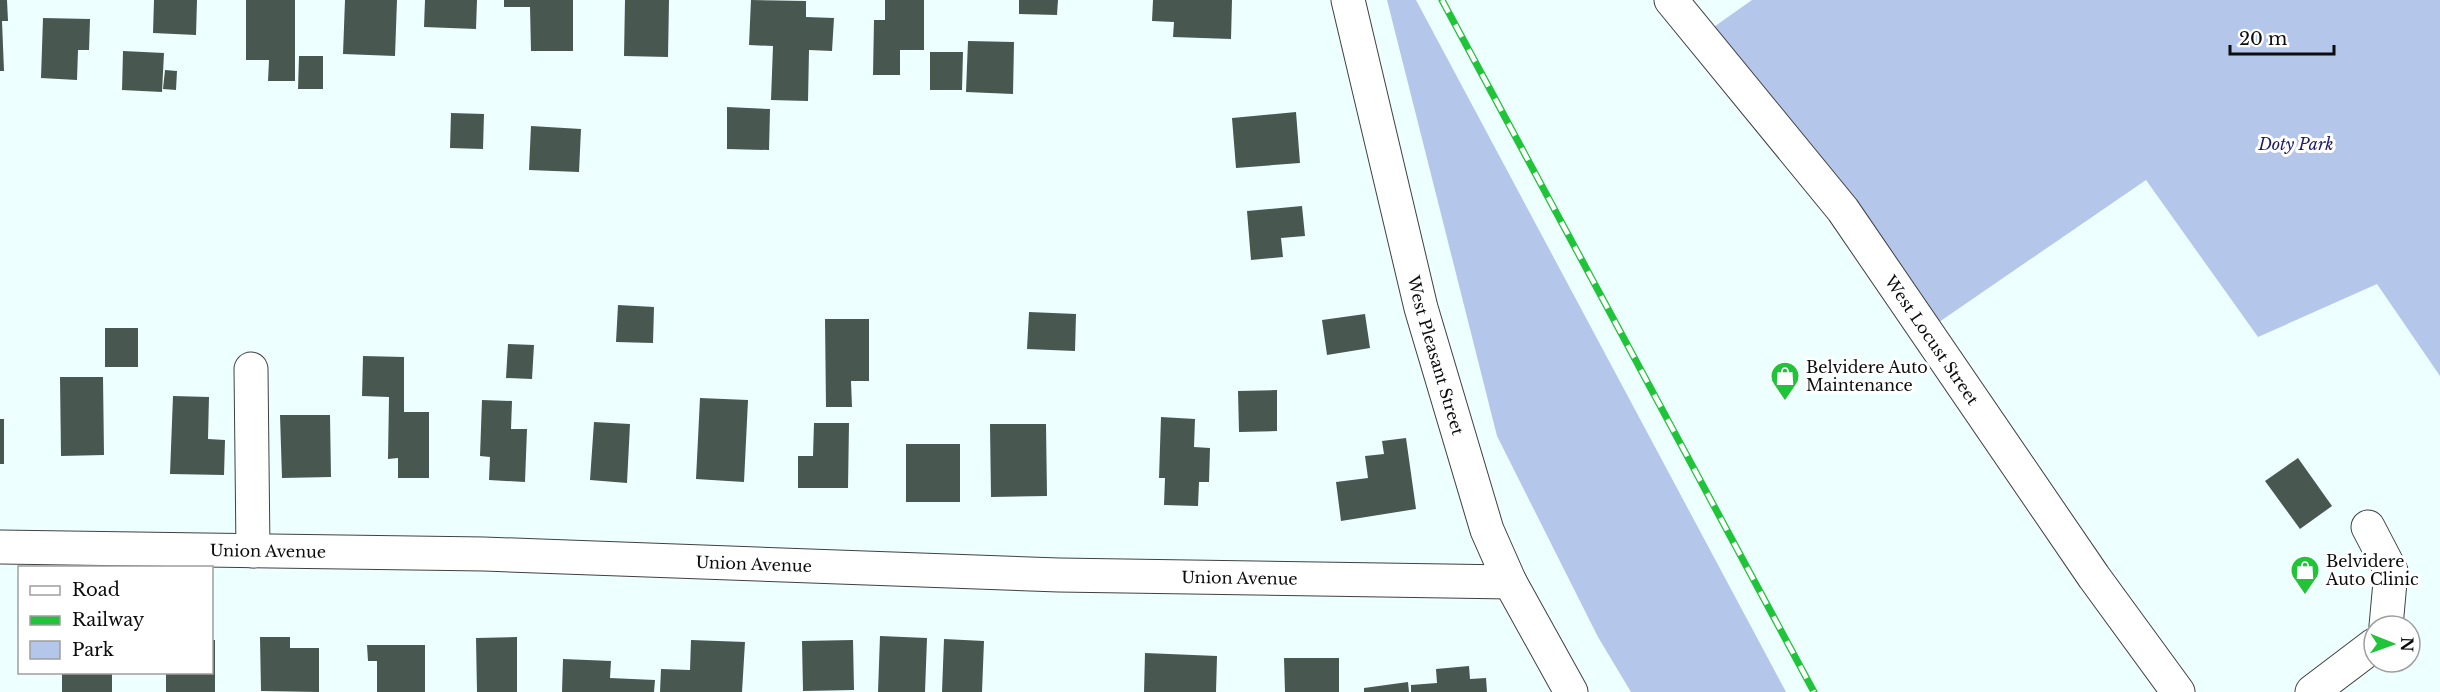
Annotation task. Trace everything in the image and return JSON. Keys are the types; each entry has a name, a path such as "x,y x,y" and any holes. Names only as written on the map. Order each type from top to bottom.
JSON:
{"street":[{"name":"West Pleasant Street","path":"1348,0 1421,308 1486,530 1510,582 1571,692"},
{"name":"West Locust Street","path":"1671,0 1844,210 2094,577 2178,692"},
{"path":"251,369 253,551"},
{"path":"2368,526 2391,571 2387,614"},
{"name":"Union Avenue","path":"0,547 484,554 1059,575 1510,582"},
{"path":"2312,692 2362,654"}],"green space":[{"path":"1387,0 1416,0 1786,692 1631,692 1598,637 1497,436"},
{"name":"Doty Park","path":"1752,0 2440,0 2440,376 2377,284 2258,337 2146,180 1926,331 1701,36"}],"building":[{"path":"0,0 7,0 8,21 2,21 4,71 0,71"},
{"path":"154,0 197,0 196,35 153,33"},
{"path":"246,0 295,0 295,81 268,81 269,60 246,60"},
{"path":"345,0 397,0 395,56 343,54"},
{"path":"425,0 477,0 476,29 424,27"},
{"path":"504,0 573,0 573,51 531,51 530,7 504,7"},
{"path":"625,0 669,0 668,57 624,56"},
{"path":"751,0 806,1 806,17 834,18 832,51 809,50 808,101 771,100 773,46 749,45"},
{"path":"885,0 924,0 924,50 900,50 900,75 873,75 874,20 885,20"},
{"path":"1019,0 1058,0 1057,15 1019,14"},
{"path":"1153,0 1232,0 1231,39 1173,37 1174,22 1152,21"},
{"path":"43,18 90,19 89,50 78,50 77,80 41,78"},
{"path":"968,41 1014,42 1013,94 966,92"},
{"path":"123,51 164,53 162,92 122,90"},
{"path":"930,52 963,52 962,90 930,90"},
{"path":"299,56 323,56 323,89 298,89"},
{"path":"165,70 177,71 176,90 163,89"},
{"path":"727,107 770,109 769,150 727,149"},
{"path":"1296,112 1300,163 1236,168 1232,118"},
{"path":"451,113 484,114 483,149 450,148"},
{"path":"531,126 581,129 579,172 529,170"},
{"path":"1302,206 1305,236 1281,238 1283,257 1251,260 1247,211"},
{"path":"618,305 654,307 653,343 616,342"},
{"path":"1029,312 1076,314 1075,351 1027,349"},
{"path":"1365,314 1370,348 1327,355 1322,320"},
{"path":"825,319 869,319 869,381 851,381 852,407 826,407"},
{"path":"105,328 138,328 138,367 105,367"},
{"path":"508,344 534,345 532,379 506,378"},
{"path":"363,356 404,357 404,412 429,412 429,478 398,478 398,458 388,459 389,397 362,396"},
{"path":"60,377 103,377 104,455 61,456"},
{"path":"1277,390 1277,431 1239,432 1238,391"},
{"path":"173,396 209,397 208,439 225,440 224,475 170,474"},
{"path":"700,398 748,400 744,482 696,479"},
{"path":"482,400 512,401 511,429 527,429 525,482 489,480 490,457 480,456"},
{"path":"280,415 330,415 331,477 282,478"},
{"path":"1161,417 1195,419 1194,447 1210,448 1209,482 1199,482 1198,506 1164,505 1165,478 1159,478"},
{"path":"0,419 4,419 4,464 0,464"},
{"path":"594,422 630,424 627,483 590,480"},
{"path":"814,423 849,423 848,488 798,488 798,456 813,456"},
{"path":"990,424 1046,424 1047,496 991,497"},
{"path":"1406,438 1416,509 1341,521 1336,482 1368,478 1365,456 1384,454 1382,441"},
{"path":"906,444 960,444 960,502 906,502"},
{"path":"2298,458 2332,506 2300,529 2265,481"},
{"path":"880,636 927,638 925,692 878,692"},
{"path":"260,637 290,637 290,648 319,648 319,692 261,691"},
{"path":"517,637 517,692 477,692 476,638"},
{"path":"944,639 984,641 982,692 942,692"},
{"path":"213,640 215,640 215,692 166,692 166,674 213,674"},
{"path":"691,640 745,642 742,692 660,692 661,669 690,670"},
{"path":"853,640 854,690 803,691 802,641"},
{"path":"367,645 425,645 425,692 377,692 377,661 368,661"},
{"path":"1145,653 1217,656 1216,692 1144,692"},
{"path":"1284,658 1339,658 1339,692 1285,692"},
{"path":"563,659 611,661 610,678 655,680 654,692 562,692"},
{"path":"1469,666 1470,679 1486,678 1487,692 1411,692 1411,685 1437,683 1436,669"},
{"path":"62,674 112,674 112,692 62,692"},
{"path":"1408,682 1409,692 1364,692 1364,688"}],"railway":[{"path":"1442,0 1814,692"}],"place":[{"name":"Belvidere Auto Maintenance","path":"1785,402"},
{"name":"Belvidere Auto Clinic","path":"2305,596"}]}
